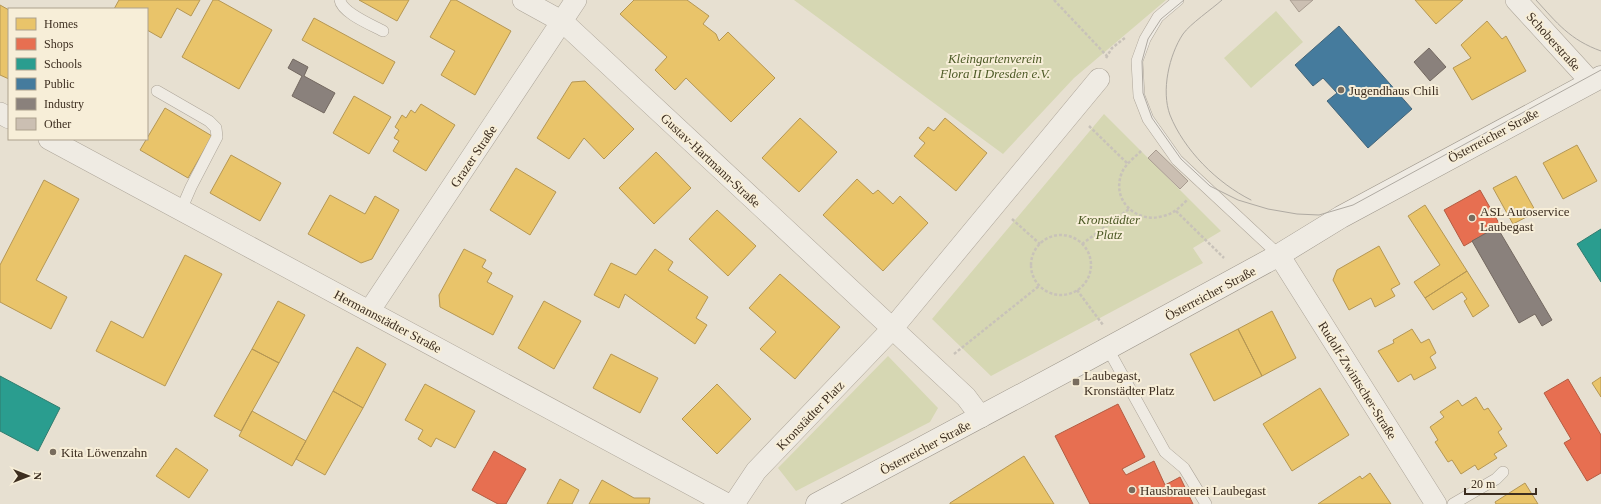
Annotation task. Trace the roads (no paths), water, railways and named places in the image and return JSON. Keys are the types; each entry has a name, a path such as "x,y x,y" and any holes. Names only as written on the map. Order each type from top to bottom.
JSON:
{"street":[{"name":"Gustav-Hartmann-Straße","path":"523,0 563,22 892,329"},
{"name":"Grazer Straße","path":"370,310 563,22 576,0"},
{"name":"Schoberstraße","path":"1516,0 1596,80"},
{"name":"Kronstädter Platz","path":"734,504 756,471 892,329 1099,79"},
{"name":"Österreicher Straße","path":"817,504 1241,276 1279,255 1341,217 1596,80"},
{"name":"Hermannstädter Straße","path":"51,140 370,310 727,504"},
{"name":"Rudolf-Zwintscher-Straße","path":"1279,255 1436,504"},
{"path":"892,329 966,397 981,417"}],"lane":[{"path":"340,0 341,4 347,11 383,32"},
{"path":"1178,0 1158,17 1145,39 1137,62 1138,96 1148,119 1177,160 1279,255"},
{"path":"157,91 208,121 216,128 217,137 191,187 181,210"},
{"path":"1112,346 1165,452 1184,468 1206,504"},
{"path":"1453,504 1496,479 1503,472"}],"tram line":[{"path":"1184,0 1161,19 1148,39 1142,61 1143,93 1152,118 1181,159 1210,186 1238,200 1268,209 1297,214 1319,215 1353,205 1601,70"},
{"path":"1222,0 1191,26 1183,34 1178,43 1170,63 1166,84 1167,105 1176,128 1193,153 1214,175 1238,193 1251,200"},
{"path":"1536,0 1572,36 1590,47 1601,51"}],"place":[{"name":"Jugendhaus Chili","path":"1341,90"},
{"name":"ASL Autoservice Laubegast","path":"1472,218"},
{"name":"Laubegast, Kronstädter Platz","path":"1076,382"},
{"name":"Kita Löwenzahn","path":"53,452"},
{"name":"Hausbrauerei Laubegast","path":"1132,490"}],"park label":[{"name":"Kleingartenverein Flora II Dresden e.V.","path":"995,66"}]}
